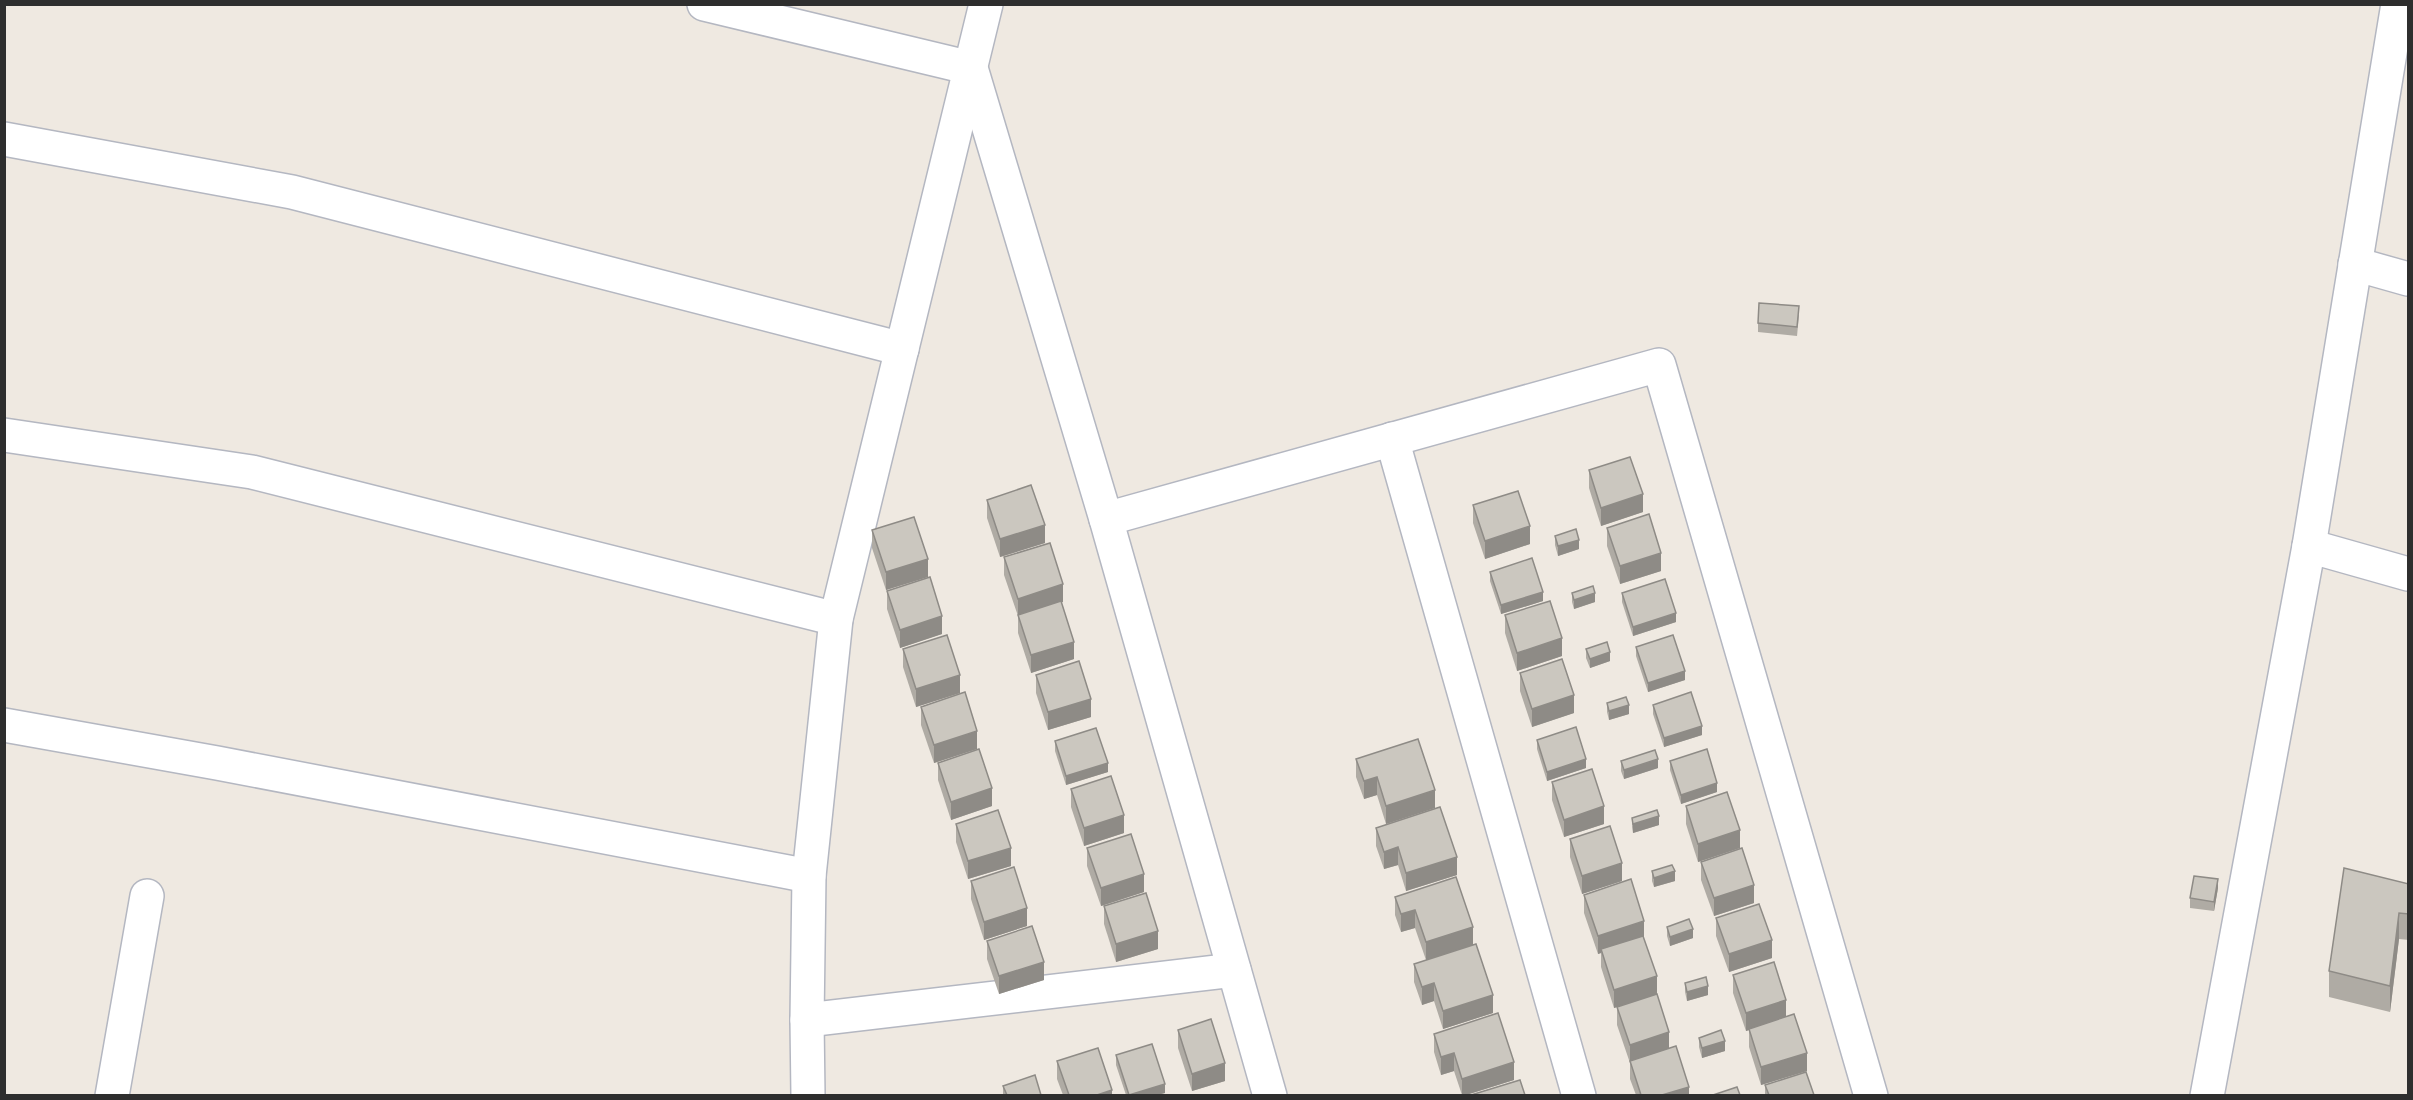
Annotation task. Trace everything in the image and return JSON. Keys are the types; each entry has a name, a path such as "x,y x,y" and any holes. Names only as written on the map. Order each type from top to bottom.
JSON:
{"street":[{"path":"704,4 971,68"},
{"path":"808,1095 809,876 836,619 986,4"},
{"path":"2207,1095 2309,546 2399,4 2409,7"},
{"path":"971,68 1106,519 1269,1095"},
{"path":"4,139 292,192 902,350"},
{"path":"2355,264 2409,279"},
{"path":"1106,519 1659,365 1871,1095"},
{"path":"4,435 252,472 836,619"},
{"path":"1392,439 1579,1095"},
{"path":"2309,546 2409,574"},
{"path":"4,725 809,876"},
{"path":"112,1095 147,896"},
{"path":"807,1020 1234,970"}],"building":[{"path":"1759,303 1799,306 1797,327 1758,323"},
{"path":"1630,457 1643,494 1601,508 1589,470"},
{"path":"1031,485 1045,525 1000,539 987,500"},
{"path":"1518,491 1530,526 1485,541 1473,505"},
{"path":"1649,514 1661,553 1620,566 1607,528"},
{"path":"914,517 928,559 886,572 872,530"},
{"path":"1576,529 1579,540 1558,546 1555,536"},
{"path":"1050,543 1063,584 1018,599 1004,557"},
{"path":"1532,558 1543,592 1501,605 1490,572"},
{"path":"930,577 942,616 900,630 887,591"},
{"path":"1665,579 1676,613 1633,627 1622,593"},
{"path":"1593,586 1595,593 1574,600 1572,593"},
{"path":"1061,601 1074,642 1031,655 1018,615"},
{"path":"1550,601 1562,638 1517,653 1505,615"},
{"path":"947,635 960,675 916,689 903,649"},
{"path":"1673,635 1685,671 1648,683 1636,647"},
{"path":"1607,642 1610,652 1590,659 1586,649"},
{"path":"1562,659 1574,695 1532,709 1520,673"},
{"path":"1079,661 1091,699 1048,712 1036,675"},
{"path":"965,692 977,731 934,745 921,707"},
{"path":"1691,692 1702,726 1664,738 1653,705"},
{"path":"1626,697 1629,705 1609,711 1607,703"},
{"path":"1576,727 1586,759 1547,772 1537,740"},
{"path":"1096,728 1108,763 1066,776 1055,741"},
{"path":"1418,739 1435,790 1386,806 1377,777 1364,781 1356,759"},
{"path":"979,749 992,788 951,802 938,763"},
{"path":"1707,749 1717,783 1681,795 1670,761"},
{"path":"1655,750 1658,759 1624,770 1621,761"},
{"path":"1592,769 1604,806 1564,820 1552,782"},
{"path":"1111,776 1124,815 1084,828 1071,789"},
{"path":"1727,792 1740,830 1698,844 1686,806"},
{"path":"1440,807 1457,857 1406,873 1398,847 1384,852 1376,828"},
{"path":"998,810 1011,848 968,861 956,824"},
{"path":"1657,810 1659,816 1633,824 1632,818"},
{"path":"1610,826 1622,863 1582,876 1570,839"},
{"path":"1131,834 1144,874 1101,888 1087,848"},
{"path":"1742,848 1754,885 1714,898 1701,862"},
{"path":"1672,865 1675,871 1654,878 1652,871"},
{"path":"1014,867 1027,908 984,922 971,881"},
{"path":"2344,868 2409,884 2409,914 2399,913 2390,986 2329,971"},
{"path":"2194,876 2218,879 2214,902 2190,898"},
{"path":"1456,877 1473,927 1426,942 1415,910 1401,914 1395,897"},
{"path":"1631,879 1644,921 1598,936 1584,895"},
{"path":"1146,893 1158,931 1116,944 1104,906"},
{"path":"1759,904 1772,940 1729,954 1716,918"},
{"path":"1689,919 1693,929 1670,937 1667,927"},
{"path":"1032,926 1044,962 999,976 987,941"},
{"path":"1643,936 1657,976 1614,990 1601,949"},
{"path":"1476,944 1493,995 1443,1011 1434,983 1422,987 1414,964"},
{"path":"1774,962 1786,1000 1746,1013 1733,975"},
{"path":"1706,977 1708,986 1687,992 1685,983"},
{"path":"1657,994 1669,1032 1630,1045 1617,1007"},
{"path":"1498,1013 1514,1062 1462,1079 1454,1053 1441,1057 1434,1034"},
{"path":"1794,1014 1807,1053 1761,1067 1749,1029"},
{"path":"1211,1019 1225,1063 1192,1074 1178,1030"},
{"path":"1721,1030 1725,1041 1702,1048 1699,1038"},
{"path":"1152,1044 1165,1084 1129,1095 1116,1055"},
{"path":"1676,1046 1689,1087 1662,1095 1641,1095 1630,1061"},
{"path":"1098,1048 1112,1090 1097,1095 1069,1095 1057,1061"},
{"path":"1806,1072 1814,1095 1769,1095 1765,1085"},
{"path":"1035,1075 1041,1095 1007,1095 1003,1086"},
{"path":"1520,1080 1525,1095 1471,1095"},
{"path":"1737,1087 1740,1095 1713,1095"}]}
